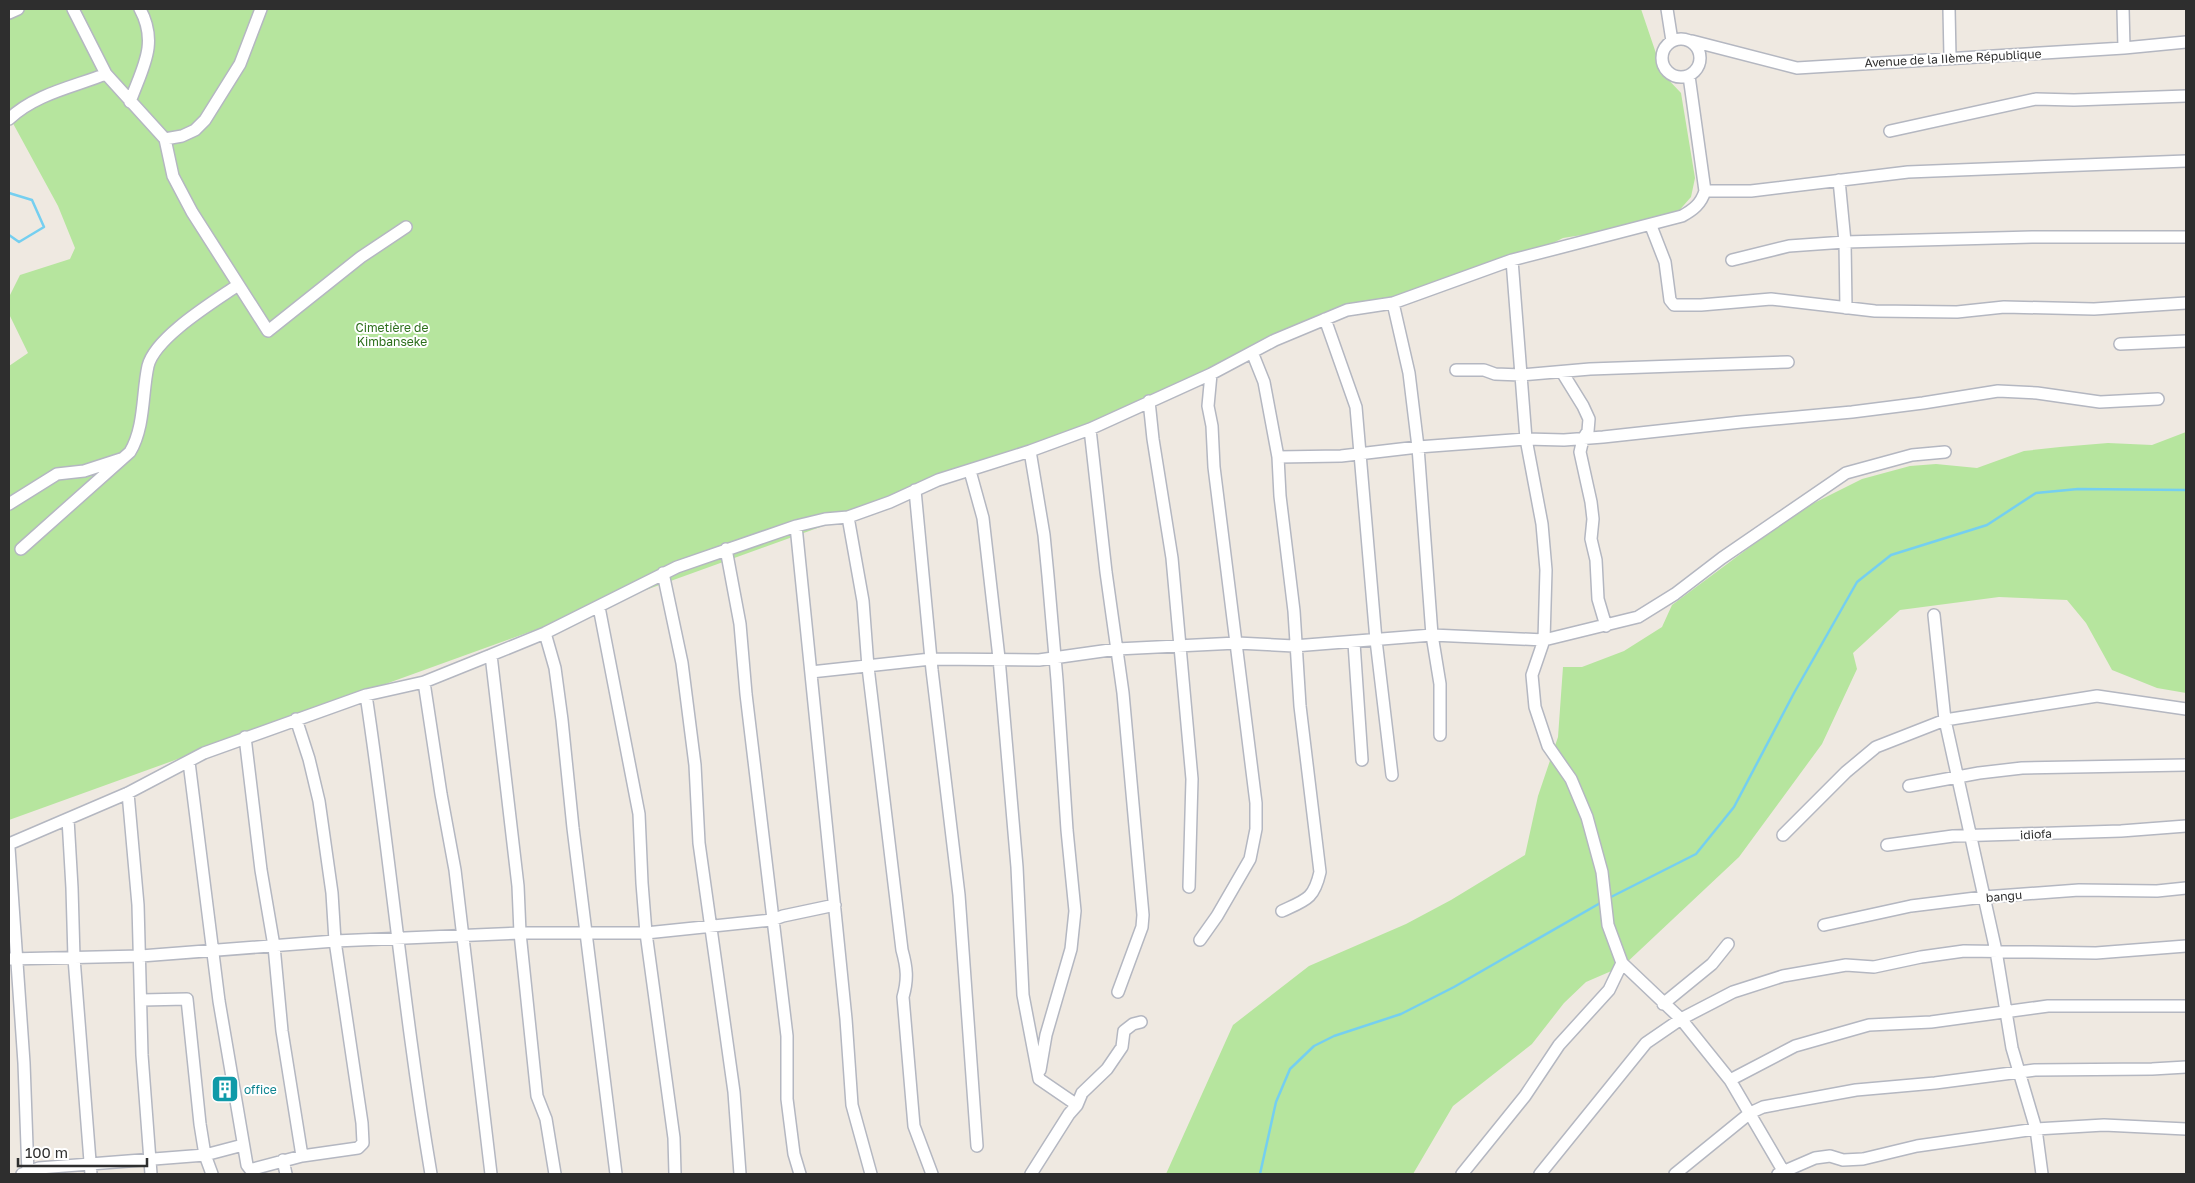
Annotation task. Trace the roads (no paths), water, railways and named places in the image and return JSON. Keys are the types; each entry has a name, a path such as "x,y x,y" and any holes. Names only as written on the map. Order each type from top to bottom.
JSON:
{"street":[{"path":"9,13 18,9"},
{"path":"73,9 106,74 130,102 159,130 165,139 173,176 214,250 268,331 361,257 406,227"},
{"path":"130,102 148,49 150,35 140,9"},
{"path":"165,139 182,136 195,130 205,120 240,64 261,9"},
{"path":"1667,9 1672,40"},
{"path":"1949,9 1950,57"},
{"path":"2123,9 2124,48"},
{"path":"1701,62 1698,46 1692,41 1683,38 1672,40 1665,46 1662,56 1663,65 1669,73 1678,77 1689,76 1697,70 1701,62 1722,48"},
{"name":"Avenue de la IIème République","path":"1692,41 1797,68 1950,57 2124,48 2186,42"},
{"path":"9,119 32,103 56,91 106,74"},
{"path":"9,844 128,792 204,753 296,718 366,695 424,682 545,633 600,607 663,573 726,549 796,526 825,519 848,517 890,502 938,480 1030,451 1090,429 1211,374 1274,340 1347,310 1393,303 1512,260 1651,226 1682,216 1694,209 1702,199 1705,191 1689,76"},
{"path":"1890,131 2036,99 2074,100 2186,96"},
{"path":"1705,191 1751,191 1908,172 2186,161"},
{"path":"1839,180 1845,242 1846,308"},
{"path":"1651,226 1665,262 1672,304 1701,305 1772,299 1875,311 1957,312 2004,307 2094,309 2186,303"},
{"path":"1732,260 1789,246 1845,242 2032,237 2186,237"},
{"path":"1512,260 1526,439 1542,524 1546,570 1544,640 1532,675 1535,707 1548,746 1571,779 1587,817 1602,872 1608,925 1622,964 1681,1019 1730,1080 1782,1173 1814,1158 1830,1156 1843,1160 1863,1159 1917,1146 2036,1129 2104,1125 2186,1129"},
{"path":"21,549 134,445 149,363 156,352 187,321 238,285"},
{"path":"1393,303 1409,373 1418,447 1432,635 1440,684 1440,735"},
{"path":"1326,319 1353,398 1361,454 1376,640 1392,775"},
{"path":"2120,344 2186,341"},
{"path":"1252,352 1264,382 1278,457 1280,496 1294,612 1294,646 1308,788 1320,872 1316,888 1308,900 1282,911"},
{"path":"1456,370 1484,370 1494,374 1521,375 1788,362"},
{"path":"1562,372 1589,419 1588,431 1583,439 1580,452 1591,502 1593,519 1591,539 1596,560 1598,599 1606,626"},
{"path":"1200,940 1217,916 1250,859 1256,829 1256,803 1214,467 1212,426 1208,406 1211,374"},
{"path":"1278,457 1361,454 1418,447 1526,439 1583,439 1852,412 1998,391 2036,393 2100,402 2158,399"},
{"path":"1149,401 1153,439 1172,558 1192,786 1189,887"},
{"path":"1090,429 1123,693 1143,915 1142,926 1118,992"},
{"path":"1030,451 1044,535 1067,830 1076,911 1070,949 1046,1035 1039,1079"},
{"path":"811,672 931,659 1055,659 1117,649 1237,642 1294,646 1432,635 1544,640 1638,617 1675,594 1722,558 1846,474 1912,455 1945,452"},
{"path":"9,504 57,474 84,471 122,458"},
{"path":"970,471 983,518 999,658 1003,722 1017,867 1023,994 1039,1079 1076,1105"},
{"path":"915,490 931,659 960,904 977,1146"},
{"path":"848,517 863,601 868,667 902,950 907,966 908,978 904,997 914,1126 932,1174"},
{"path":"796,526 846,1019 852,1105 871,1174"},
{"path":"726,549 734,581 740,624 746,694 787,1036 787,1099 794,1154 800,1174"},
{"path":"663,573 682,663 695,766 699,843 734,1092 740,1174"},
{"path":"600,607 639,814 646,933 674,1138 675,1174"},
{"path":"1934,615 1945,720 1996,951 2012,1048 2036,1129 2042,1174"},
{"path":"545,633 557,685 616,1174"},
{"path":"1354,642 1362,760"},
{"path":"491,655 518,886 520,933 537,1096 546,1119 555,1174"},
{"path":"424,682 441,794 452,846 491,1174"},
{"path":"366,695 383,813 397,939 418,1094 431,1174"},
{"path":"1783,835 1846,772 1876,747 1945,720 2097,696 2186,709"},
{"path":"189,762 212,951 243,1145 250,1169 302,1156 358,1148 363,1143 362,1123 335,941 332,894 319,800 296,718"},
{"path":"245,737 261,870 274,946 282,1031 302,1156"},
{"path":"1910,786 2022,768 2186,765"},
{"path":"128,792 141,956 142,1055 151,1174"},
{"path":"68,819 74,958 91,1169"},
{"name":"idiofa","path":"1887,845 1953,836 2121,831 2186,826"},
{"path":"9,848 12,959 24,1063 26,1173 39,1168 91,1169 149,1160 205,1155 243,1145"},
{"name":"bangu","path":"1824,925 1911,906 1984,897 2079,890 2157,891 2186,888"},
{"path":"12,959 141,956 335,941 464,935 646,933 772,920 834,905"},
{"path":"1663,1004 1712,964 1728,944"},
{"path":"1540,1174 1646,1043 1681,1019 1733,992 1783,976 1846,965 1874,967 1920,957 1964,951 2096,952 2186,946"},
{"path":"1462,1174 1525,1096 1559,1045 1609,990 1622,964"},
{"path":"142,1000 186,999 195,1090 205,1155 212,1174"},
{"path":"1730,1080 1795,1046 1869,1025 1931,1022 2048,1006 2186,1006"},
{"path":"1031,1174 1082,1093 1107,1069 1122,1047 1124,1031 1133,1024 1141,1022"},
{"path":"1675,1174 1750,1113 1763,1107 1856,1090 1935,1083 2035,1070 2186,1067"},
{"path":"283,1160 286,1174"}],"waterway":[{"path":"9,193 32,200 44,227 19,242 9,235"},
{"path":"1609,898 1696,854 1734,807 1794,693 1857,582 1891,555 1987,525 2036,493 2078,489 2186,490"},
{"path":"1260,1174 1276,1102 1290,1069 1314,1046 1334,1036 1401,1014 1454,987 1602,902"}],"place":[{"name":"office","path":"225,1089"}],"park label":[{"name":"Cimetière de Kimbanseke","path":"392,334"}]}
